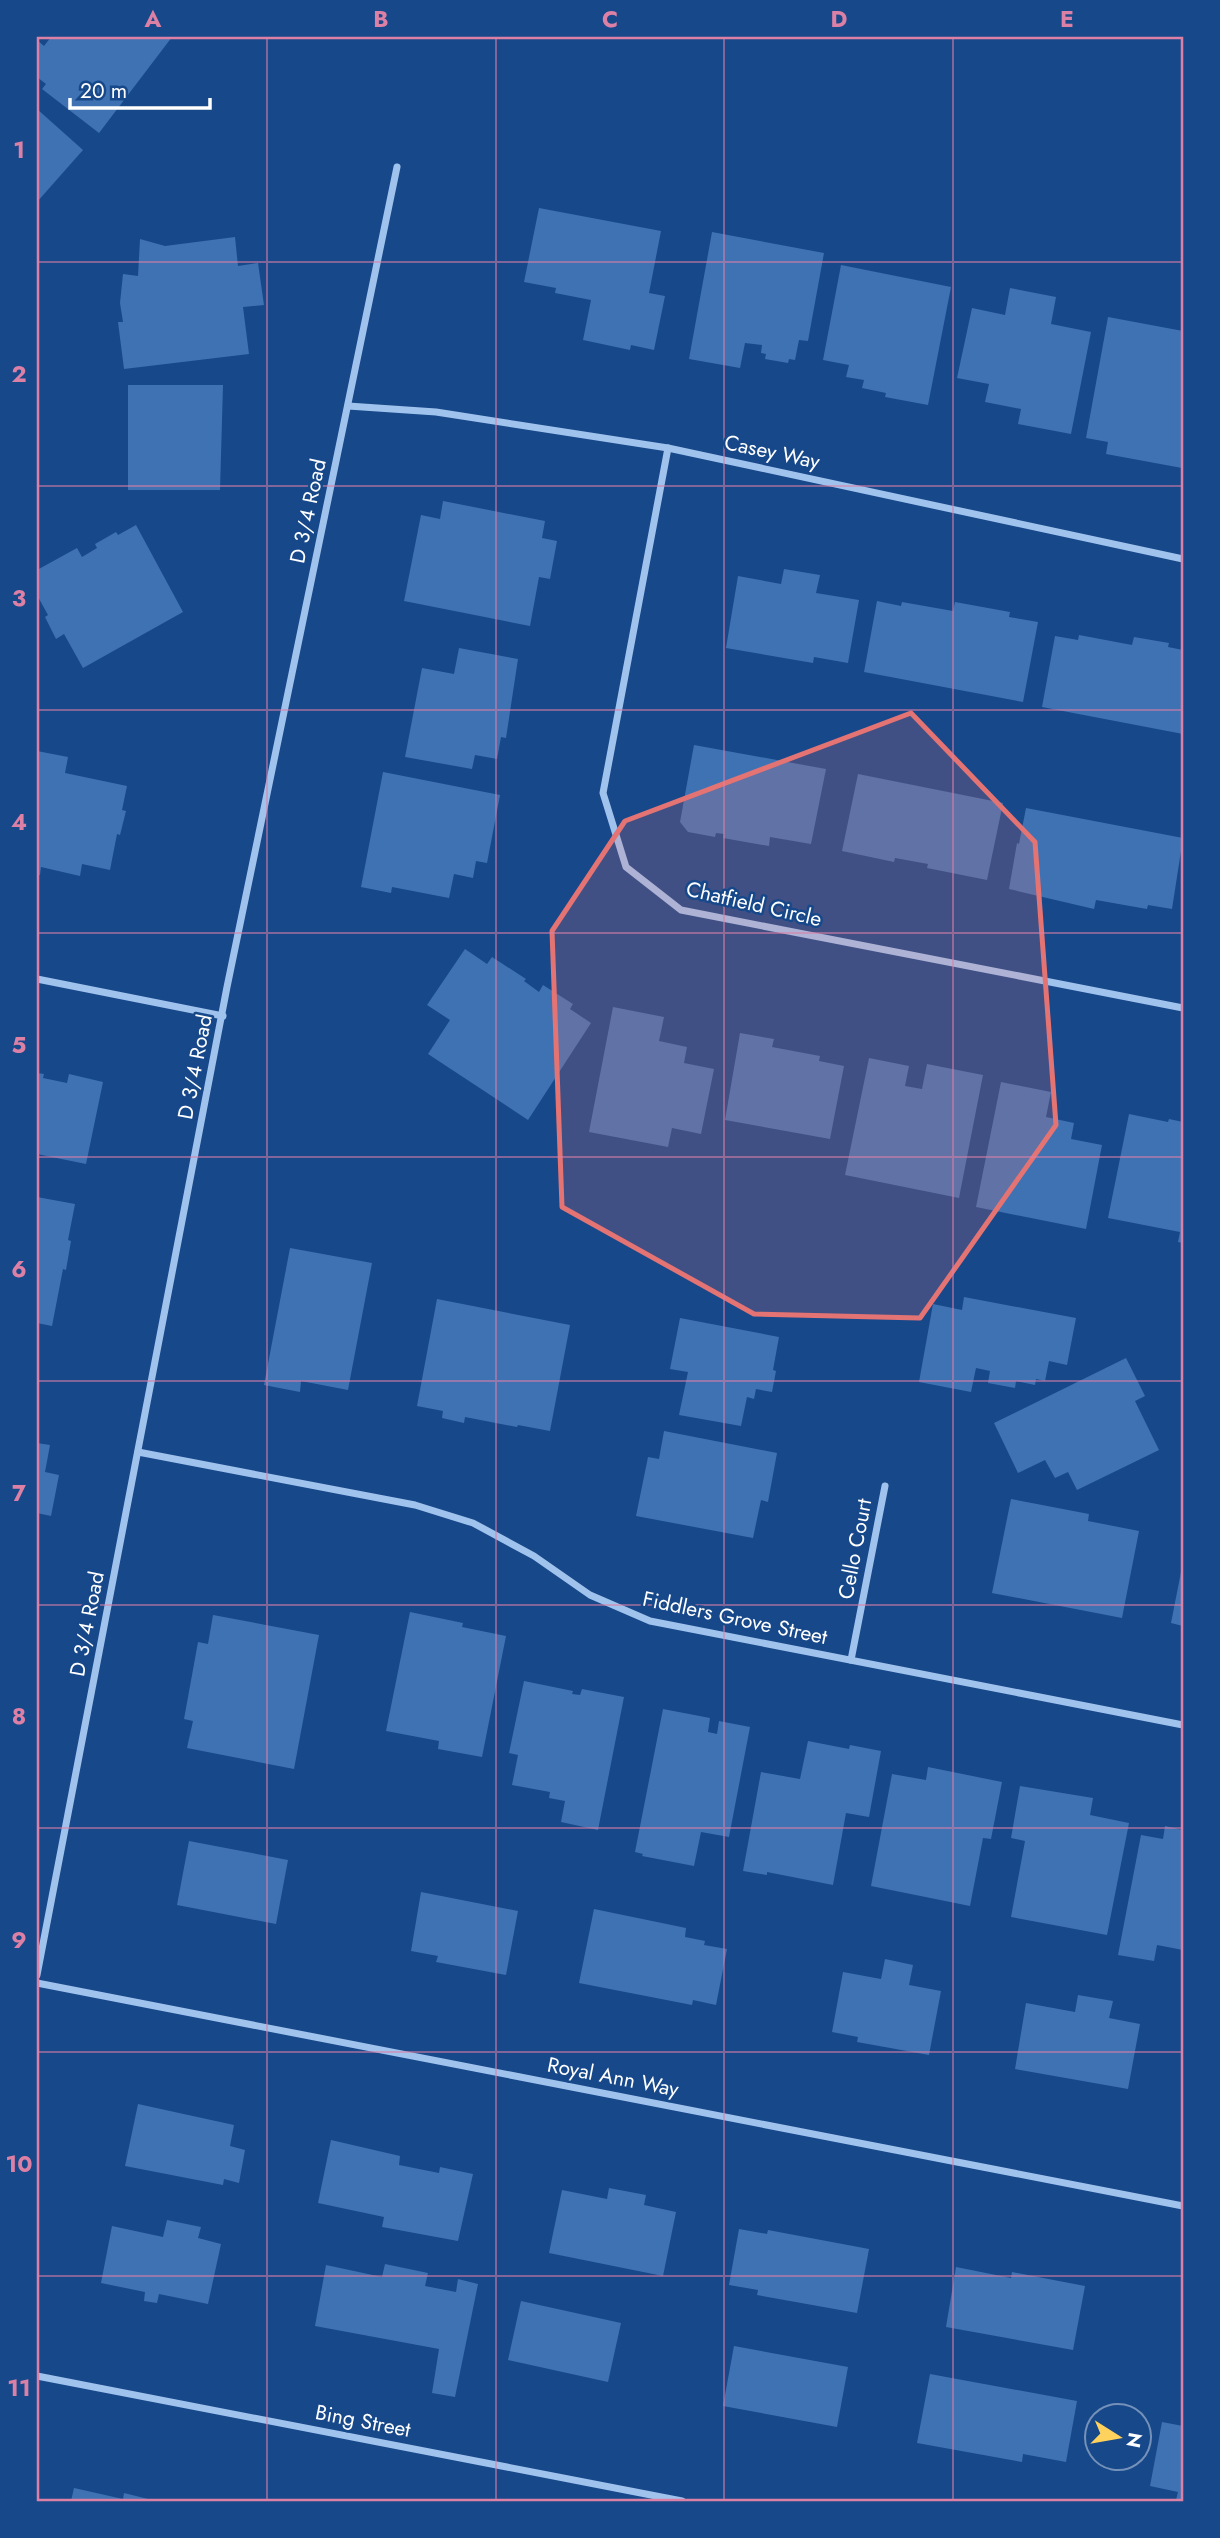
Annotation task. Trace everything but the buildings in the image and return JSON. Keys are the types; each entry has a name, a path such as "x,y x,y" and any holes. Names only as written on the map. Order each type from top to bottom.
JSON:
{"street":[{"name":"D 3/4 Road","path":"37,1975 223,1016 397,167"},
{"name":"Casey Way","path":"348,406 436,412 668,448 1183,559"},
{"name":"Chatfield Circle","path":"668,448 603,793 626,867 681,910 1183,1008"},
{"path":"37,979 223,1016"},
{"name":"Fiddlers Grove Street","path":"138,1452 415,1505 473,1523 534,1556 590,1595 650,1621 1183,1725"},
{"name":"Cello Court","path":"850,1660 885,1486"},
{"name":"Royal Ann Way","path":"37,1983 1183,2206"},
{"name":"Bing Street","path":"37,2376 682,2501"}],"highlighted area":[{"path":"911,713 1035,842 1056,1125 920,1318 754,1314 562,1207 552,931 625,821"}]}
